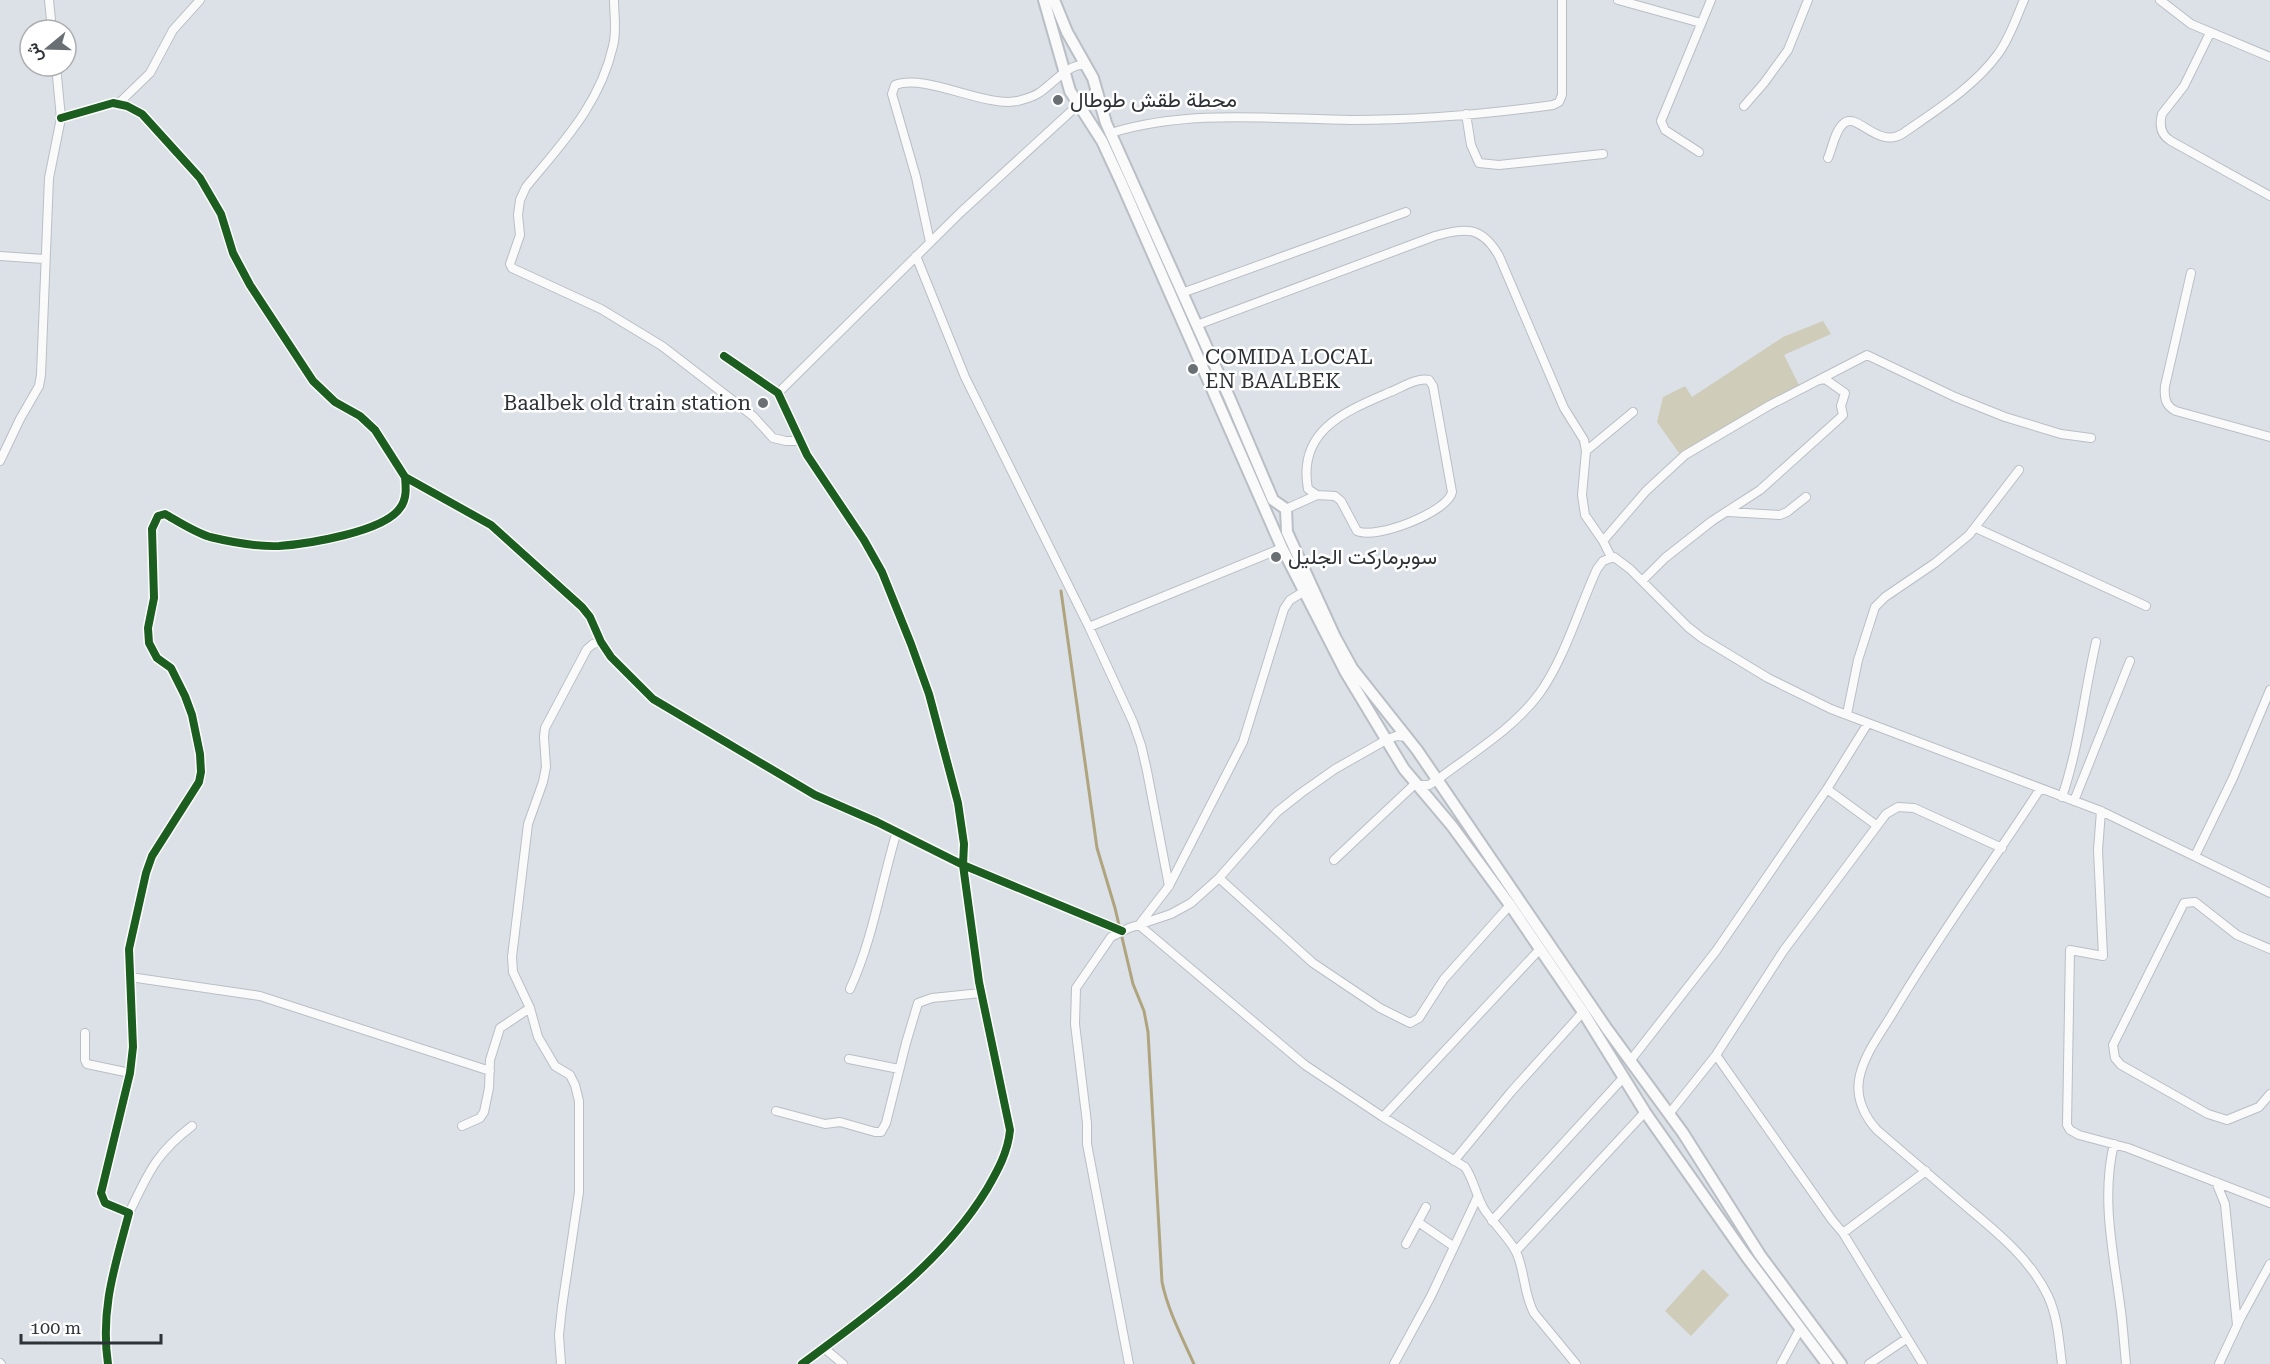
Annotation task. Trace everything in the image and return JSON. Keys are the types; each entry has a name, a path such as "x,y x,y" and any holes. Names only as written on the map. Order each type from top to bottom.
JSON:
{"main road":[{"path":"1044,0 1070,91 1101,141 1121,182 1282,548 1346,673 1386,740 1510,905 1582,1012 1643,1109 1827,1364"},
{"path":"1054,0 1067,32 1086,65 1111,133 1273,500 1286,509 1287,532 1341,649 1368,690 1407,737 1630,1061 1683,1133 1760,1255 1841,1364"},
{"path":"1643,1109 1656,1097"},
{"path":"1668,1144 1677,1140 1683,1133"}],"street":[{"path":"49,0 51,18"},
{"path":"118,104 150,74 173,30 200,0"},
{"path":"614,0 614,44 605,72 587,111 526,187 519,200 520,235 511,266 601,309 662,346 753,416 773,438 800,441"},
{"path":"1111,133 1146,125 1226,117 1365,120 1466,114 1549,105 1559,102 1562,95 1562,0"},
{"path":"1618,0 1701,23"},
{"path":"1699,152 1665,130 1661,121 1711,0"},
{"path":"1744,106 1788,50 1808,0"},
{"path":"1828,158 1841,126 1845,122 1853,121 1885,138 1893,139 1968,86 1999,53 2024,0"},
{"path":"2160,0 2181,18 2210,33 2270,57"},
{"path":"2210,33 2184,86 2162,114 2163,133 2171,141 2270,196"},
{"path":"930,242 916,177 892,94 895,85 902,82 929,85 1005,102 1036,95 1076,65 1086,65"},
{"path":"0,461 39,386 49,178 61,118 57,78"},
{"path":"778,393 930,242 1079,104 1089,99 1096,90"},
{"path":"61,118 113,103 127,106 142,114 200,178 221,214 233,253 250,285 313,381 335,402 360,416 375,430 405,477 492,525 582,607 590,617 601,642 611,657 653,699 815,795 897,831 963,865 1122,930"},
{"path":"1466,114 1471,145 1479,163 1499,165 1604,154"},
{"path":"1182,293 1406,212"},
{"path":"1197,325 1435,236 1460,229 1475,231 1488,240 1498,256 1566,412 1581,434 1586,451 1582,495 1587,521 1603,541 1611,557 1620,560 1688,627 1702,638 1792,691 1868,723 2101,811 2270,893"},
{"path":"0,256 44,259"},
{"path":"916,256 965,377 1126,705 1141,746 1169,886"},
{"path":"2191,273 2165,386 2165,400 2176,411 2270,437"},
{"path":"1603,541 1646,491 1685,455 1815,381 1859,358 1870,355 1954,397 2005,417 2061,434 2091,438"},
{"path":"724,356 778,393 800,441 872,553 911,644 929,694 958,803 964,844 963,865 981,993 1010,1130 1003,1160 972,1212 938,1252 879,1307 802,1364"},
{"path":"1642,581 1673,552 1726,512 1760,490 1843,415 1841,406 1845,393 1825,379 1815,381"},
{"path":"1286,509 1317,495 1335,496 1341,501 1358,531 1368,535 1388,530 1422,516 1448,501 1452,492 1433,386 1429,380 1417,381 1349,410 1324,429 1312,449 1306,471 1308,489 1317,495"},
{"path":"1586,451 1633,412"},
{"path":"1846,714 1858,660 1875,607 1893,591 1953,550 1976,528 2019,470"},
{"path":"129,1213 105,1203 101,1193 130,1073 133,1047 129,949 152,856 199,782 201,772 196,733 185,696 171,668 157,658 149,643 148,628 153,598 152,529 156,519 161,514 165,514 210,537 260,545 295,543 352,534 387,520 399,510 406,494 405,477"},
{"path":"1726,512 1780,515 1787,513 1806,497"},
{"path":"1976,528 2146,606"},
{"path":"1089,627 1282,548"},
{"path":"1334,860 1417,784 1429,785 1437,780 1501,731 1537,696 1550,674 1597,569 1603,561 1611,557"},
{"path":"1139,925 1169,886 1243,742 1284,609 1290,600 1303,592"},
{"path":"561,1364 559,1335 579,1192 579,1101 570,1076 555,1066 538,1036 530,1008 513,972 512,957 528,824 546,767 545,728 587,649 601,642"},
{"path":"2062,797 2073,763 2096,642"},
{"path":"2074,801 2130,661"},
{"path":"2195,856 2234,778 2270,690"},
{"path":"1630,1061 1716,951 1827,789 1868,723"},
{"path":"1129,1364 1087,1144 1087,1123 1075,1024 1076,988 1079,981 1111,937 1122,930 1182,909 1219,878 1277,812 1335,768 1386,740 1396,736 1407,737"},
{"path":"1827,789 1876,825"},
{"path":"2040,789 1906,991 1864,1061 1858,1082 1861,1106 1870,1122 2000,1235 2040,1281 2056,1320 2062,1364"},
{"path":"1669,1114 1716,1055 1784,950 1876,825 1892,810 1907,806 2002,848"},
{"path":"2101,811 2098,850 2103,956 2070,950 2067,1125 2073,1132 2114,1144 2270,1203"},
{"path":"850,989 863,960 897,831"},
{"path":"1219,878 1313,963 1380,1008 1410,1023 1419,1018 1444,979 1510,905"},
{"path":"2270,949 2237,934 2196,902 2184,903 2114,1045 2115,1058 2121,1065 2208,1114 2228,1120 2259,1107 2270,1094"},
{"path":"1139,925 1305,1065 1467,1170 1492,1221 1516,1251 1534,1313 1576,1364"},
{"path":"1383,1117 1540,949"},
{"path":"130,977 260,996 490,1071"},
{"path":"776,1111 825,1124 840,1122 881,1132 886,1123 918,1003 932,998 981,993"},
{"path":"462,1125 480,1118 484,1112 489,1088 490,1060 500,1028 530,1008"},
{"path":"1454,1161 1582,1012"},
{"path":"85,1033 87,1064 130,1073"},
{"path":"1716,1055 1843,1233 1923,1364"},
{"path":"849,1059 899,1069"},
{"path":"1492,1221 1623,1078"},
{"path":"1516,1251 1643,1109"},
{"path":"108,1364 105,1325 108,1290 129,1213 148,1171 156,1160 192,1126"},
{"path":"2114,1144 2109,1165 2108,1189 2110,1246 2120,1305 2126,1364"},
{"path":"1843,1233 1926,1171"},
{"path":"2216,1182 2225,1204 2237,1325"},
{"path":"1394,1364 1431,1296 1478,1196"},
{"path":"1406,1244 1426,1207"},
{"path":"1418,1222 1453,1246"},
{"path":"2219,1364 2270,1264"},
{"path":"1781,1364 1800,1329"},
{"path":"1869,1364 1906,1339"},
{"path":"824,1348 843,1364"}],"shaded area":[{"path":"1823,321 1831,334 1784,355 1801,389 1679,453 1657,422 1663,397 1685,386 1692,397 1783,337"},
{"path":"1703,1269 1729,1295 1691,1336 1665,1311"}],"waterway":[{"path":"1061,591 1097,848 1148,1032 1162,1282 1172,1314 1194,1364"}],"cycle path":[{"path":"61,118 113,103 127,106 142,114 200,178 221,214 233,253 250,285 313,381 335,402 360,416 375,430 405,477 491,525 582,607 590,617 601,642 611,657 653,699 815,795 877,822 963,865 1122,931"},
{"path":"724,356 778,393 807,455 864,540 882,572 911,644 929,694 958,803 964,844 963,865 979,982 1010,1130 999,1168 969,1216 949,1240 904,1285 802,1364"},
{"path":"108,1364 107,1306 129,1213 105,1203 101,1193 130,1073 133,1047 129,949 152,856 199,782 201,772 200,754 192,715 185,696 171,668 157,658 149,643 148,628 154,598 152,529 158,516 165,514 187,527 218,539 262,546 307,543 362,530 391,516 404,501 405,477"}],"place":[{"name":"محطة طقش طوطال","path":"1058,100"},
{"name":"COMIDA LOCAL EN BAALBEK","path":"1193,369"},
{"name":"Baalbek old train station","path":"763,403"},
{"name":"سوبرماركت الجليل","path":"1276,557"}]}
